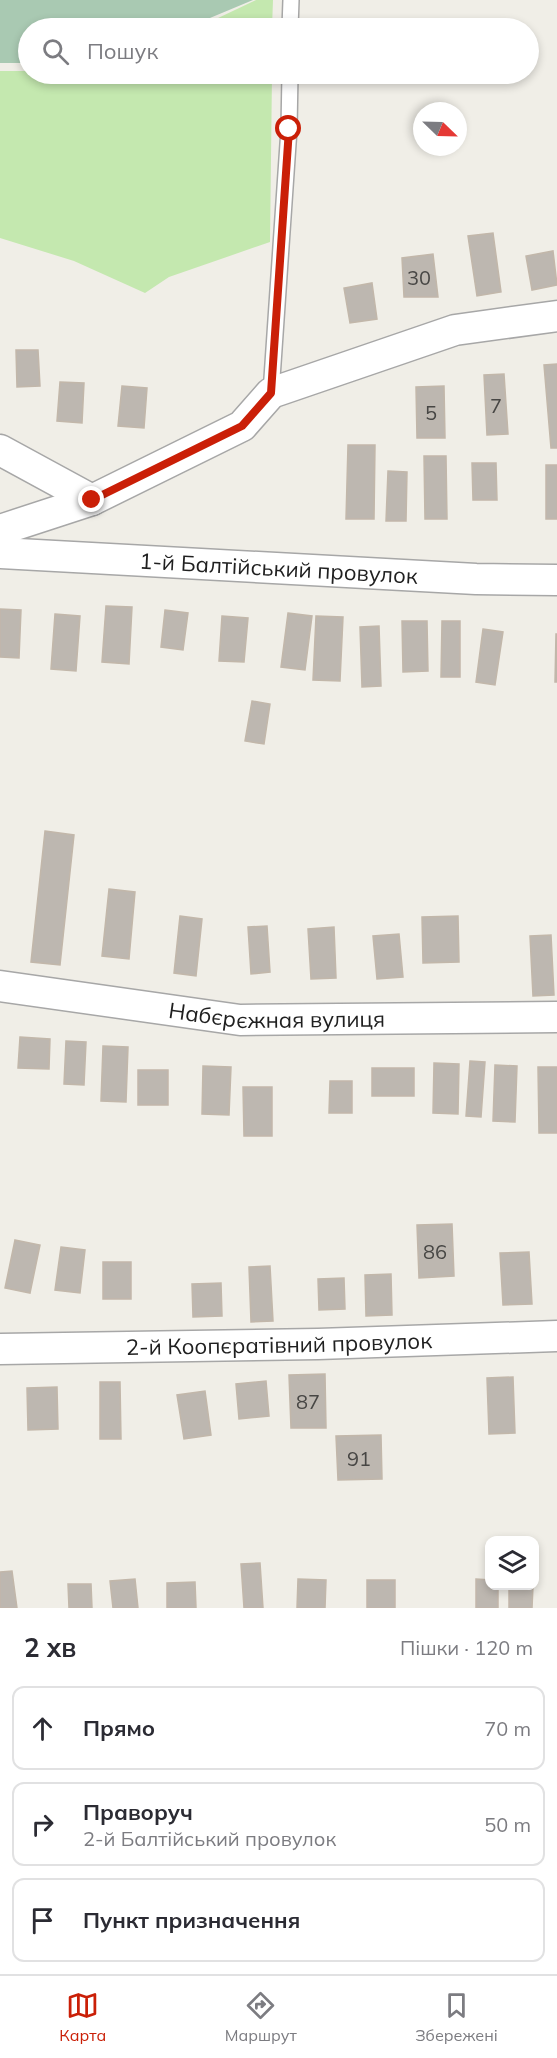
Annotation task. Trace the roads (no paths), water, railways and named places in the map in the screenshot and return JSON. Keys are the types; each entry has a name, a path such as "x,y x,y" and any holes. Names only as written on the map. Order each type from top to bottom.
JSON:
{"street":[{"path":"0,530 92,500 242,426 271,393 455,330 557,316"},
{"path":"0,450 92,500"},
{"name":"1-й Балтійський провулок","path":"0,553 476,579 557,580"},
{"name":"Набєрєжная вулиця","path":"0,986 240,1020 557,1017"},
{"name":"2-й Коопєратівний провулок","path":"0,1349 318,1344 557,1336"}],"lane":[{"path":"290,18 291,0"},
{"path":"271,393 289,129 290,84"}]}
